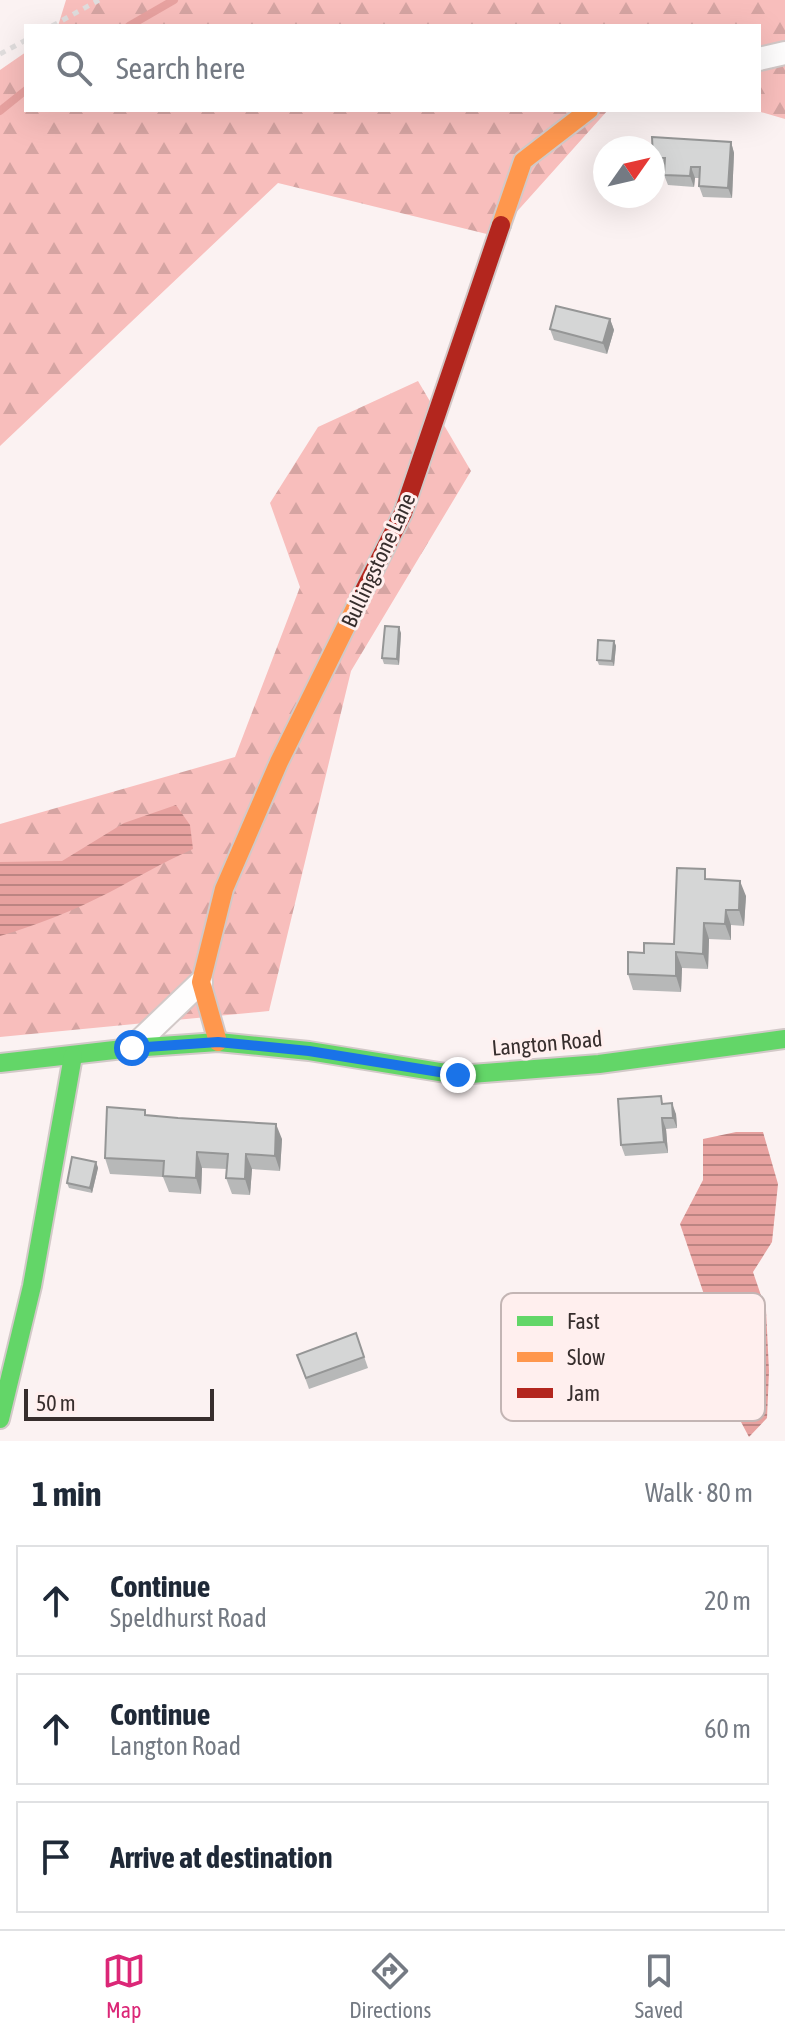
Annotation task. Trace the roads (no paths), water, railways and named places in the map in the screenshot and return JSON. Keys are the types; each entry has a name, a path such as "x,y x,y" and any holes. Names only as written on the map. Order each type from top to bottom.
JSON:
{"street":[{"path":"761,59 785,53"},
{"name":"Bullingstone Lane","path":"218,1042 201,982 224,889 267,790 403,513 523,161 586,112"},
{"path":"132,1048 201,982"},
{"name":"Langton Road","path":"0,1063 218,1042 309,1051 458,1075 599,1064 785,1039"},
{"path":"0,1419 32,1286 73,1056"}],"waterway":[{"path":"132,24 174,0"},
{"path":"0,111 24,92"}]}
